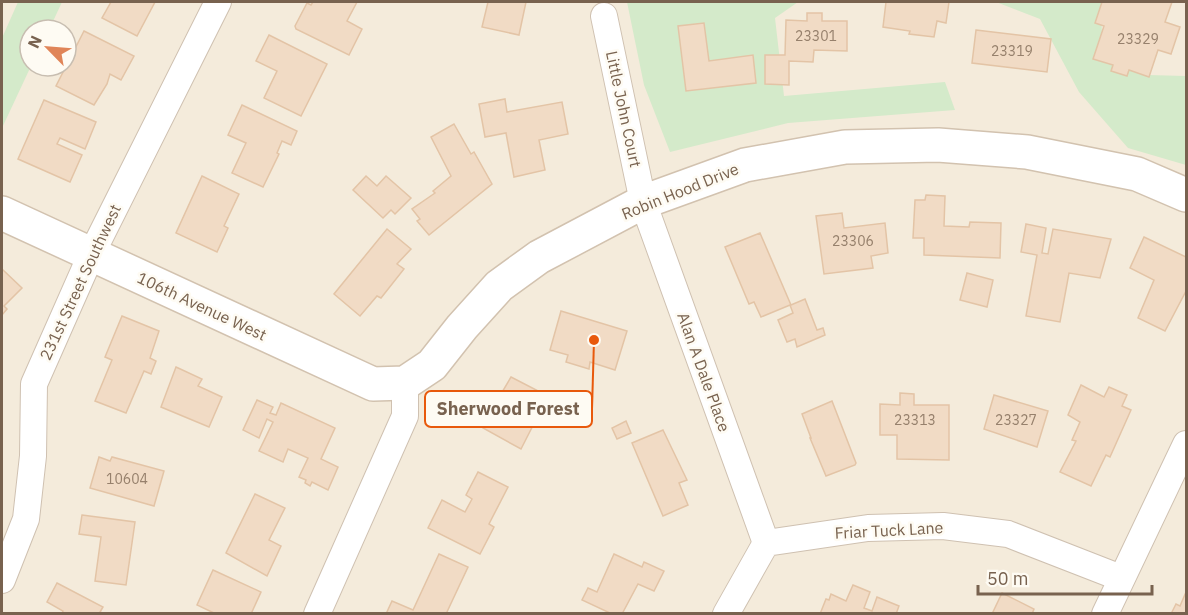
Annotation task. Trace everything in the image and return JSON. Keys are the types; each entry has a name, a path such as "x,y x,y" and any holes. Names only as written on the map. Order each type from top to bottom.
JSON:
{"street":[{"name":"231st Street Southwest","path":"2,580 26,519 33,456 34,384 91,255 218,2"},
{"name":"Little John Court","path":"604,16 643,202"},
{"name":"Robin Hood Drive","path":"405,383 432,365 499,286 539,257 643,202 745,165 845,147 938,145 1027,152 1137,174 1186,195"},
{"name":"Alan A Dale Place","path":"643,202 766,543"},
{"name":"106th Avenue West","path":"2,213 373,384 405,383"},
{"path":"317,614 405,416 405,383"},
{"path":"1105,614 1186,444"},
{"name":"Friar Tuck Lane","path":"766,543 868,528 943,525 1008,534 1121,578"},
{"path":"726,614 766,543"}],"shaded area":[{"path":"2,2 1186,2 1186,613 2,613"}],"green space":[{"path":"18,2 62,2 55,18 18,18 18,78 25,78 2,128 2,38"},
{"path":"627,2 798,2 775,18 784,96 945,82 955,110 788,123 670,152 644,85"},
{"path":"996,2 1101,2 1102,38 1148,75 1186,76 1186,165 1128,148 1079,92 1040,19"}],"building":[{"path":"111,2 155,2 137,36 102,18"},
{"path":"313,2 357,2 347,21 362,29 349,55 296,29 295,26 307,3 311,5"},
{"path":"488,2 526,2 519,35 482,27"},
{"path":"886,2 949,2 946,23 937,21 934,37 909,34 910,31 883,27"},
{"path":"1102,2 1172,2 1165,22 1180,27 1171,54 1158,50 1149,77 1129,70 1127,76 1111,71 1113,65 1093,59 1104,26 1095,23"},
{"path":"807,13 822,13 822,21 847,21 847,51 814,50 813,62 789,61 789,85 765,84 765,55 785,55 786,20 807,21"},
{"path":"704,23 709,61 753,55 756,83 686,91 678,26"},
{"path":"976,30 1051,39 1047,72 972,63"},
{"path":"84,31 134,56 121,80 110,74 107,84 94,105 56,86 60,78 78,78 78,43"},
{"path":"269,35 327,64 301,116 264,98 277,71 256,61"},
{"path":"505,99 507,112 562,102 568,134 539,140 545,170 514,177 506,133 485,137 479,104"},
{"path":"44,100 96,122 85,149 60,138 57,144 82,155 70,182 18,159"},
{"path":"242,105 297,131 291,145 282,141 277,153 279,154 263,187 232,173 246,143 228,135"},
{"path":"454,124 471,154 474,152 492,184 429,235 417,221 420,219 412,209 435,193 433,191 451,176 431,137"},
{"path":"202,176 239,194 224,226 228,228 217,252 176,233"},
{"path":"366,176 377,186 386,176 411,198 395,214 391,210 383,218 353,190"},
{"path":"926,195 945,196 944,226 969,227 970,222 1001,223 1000,258 924,255 924,238 913,238 915,200 925,200"},
{"path":"842,213 844,228 885,223 888,253 871,256 873,268 824,274 816,216"},
{"path":"1026,224 1046,228 1042,253 1048,254 1053,229 1111,239 1100,278 1069,273 1060,322 1026,316 1037,255 1021,252"},
{"path":"387,229 411,249 397,264 404,269 381,298 377,296 360,316 334,294"},
{"path":"760,233 791,305 805,299 817,330 823,328 825,335 797,347 795,339 787,342 778,320 793,313 790,305 761,317 754,302 749,304 725,247"},
{"path":"1144,237 1186,257 1186,291 1165,331 1138,318 1154,280 1130,268"},
{"path":"2,269 22,288 4,306 7,309 2,315"},
{"path":"967,273 993,280 987,307 960,300"},
{"path":"561,311 627,331 615,370 590,362 589,369 566,362 568,355 550,350"},
{"path":"122,316 159,331 150,358 156,361 151,374 144,371 126,413 95,401 112,360 105,357"},
{"path":"176,367 202,379 198,386 222,397 209,427 161,407"},
{"path":"511,377 548,396 521,449 483,428 491,414 500,418 510,399 501,394"},
{"path":"1081,385 1104,397 1109,387 1127,395 1122,406 1131,410 1110,457 1106,455 1091,486 1060,472 1076,441 1072,440 1080,422 1068,415"},
{"path":"900,393 914,394 914,405 949,405 949,460 897,459 897,435 880,435 880,404 900,405"},
{"path":"994,395 1048,411 1037,447 984,429"},
{"path":"257,400 273,407 270,413 276,415 281,403 335,428 321,459 338,467 328,490 312,482 310,486 305,483 306,480 299,477 308,458 288,449 283,462 259,451 273,422 267,419 259,438 243,430"},
{"path":"832,401 856,463 826,476 802,414"},
{"path":"626,421 631,433 617,439 612,428"},
{"path":"663,430 687,480 679,483 688,505 663,516 632,443"},
{"path":"99,457 110,461 112,457 164,471 154,506 90,488"},
{"path":"478,472 508,487 489,524 494,527 480,554 428,528 442,500 465,512 472,499 466,495"},
{"path":"255,494 285,508 269,540 281,546 267,576 226,553"},
{"path":"82,515 135,522 126,585 95,581 101,537 79,534"},
{"path":"439,554 468,567 446,614 386,614 392,601 413,610"},
{"path":"614,554 642,567 644,562 664,571 654,591 638,584 622,614 612,614 582,600 588,588 597,592"},
{"path":"213,570 261,592 251,614 216,614 197,605"},
{"path":"57,583 103,607 100,612 104,614 62,614 63,611 47,602"},
{"path":"853,585 870,592 864,608 872,611 877,597 899,606 896,614 820,614 826,599 829,600 831,594 846,601"},
{"path":"1186,592 1186,614 1171,614 1176,604 1180,606"},
{"path":"1002,593 1034,609 1032,614 992,614"}],"place":[{"name":"Sherwood Forest","path":"594,340"}]}
